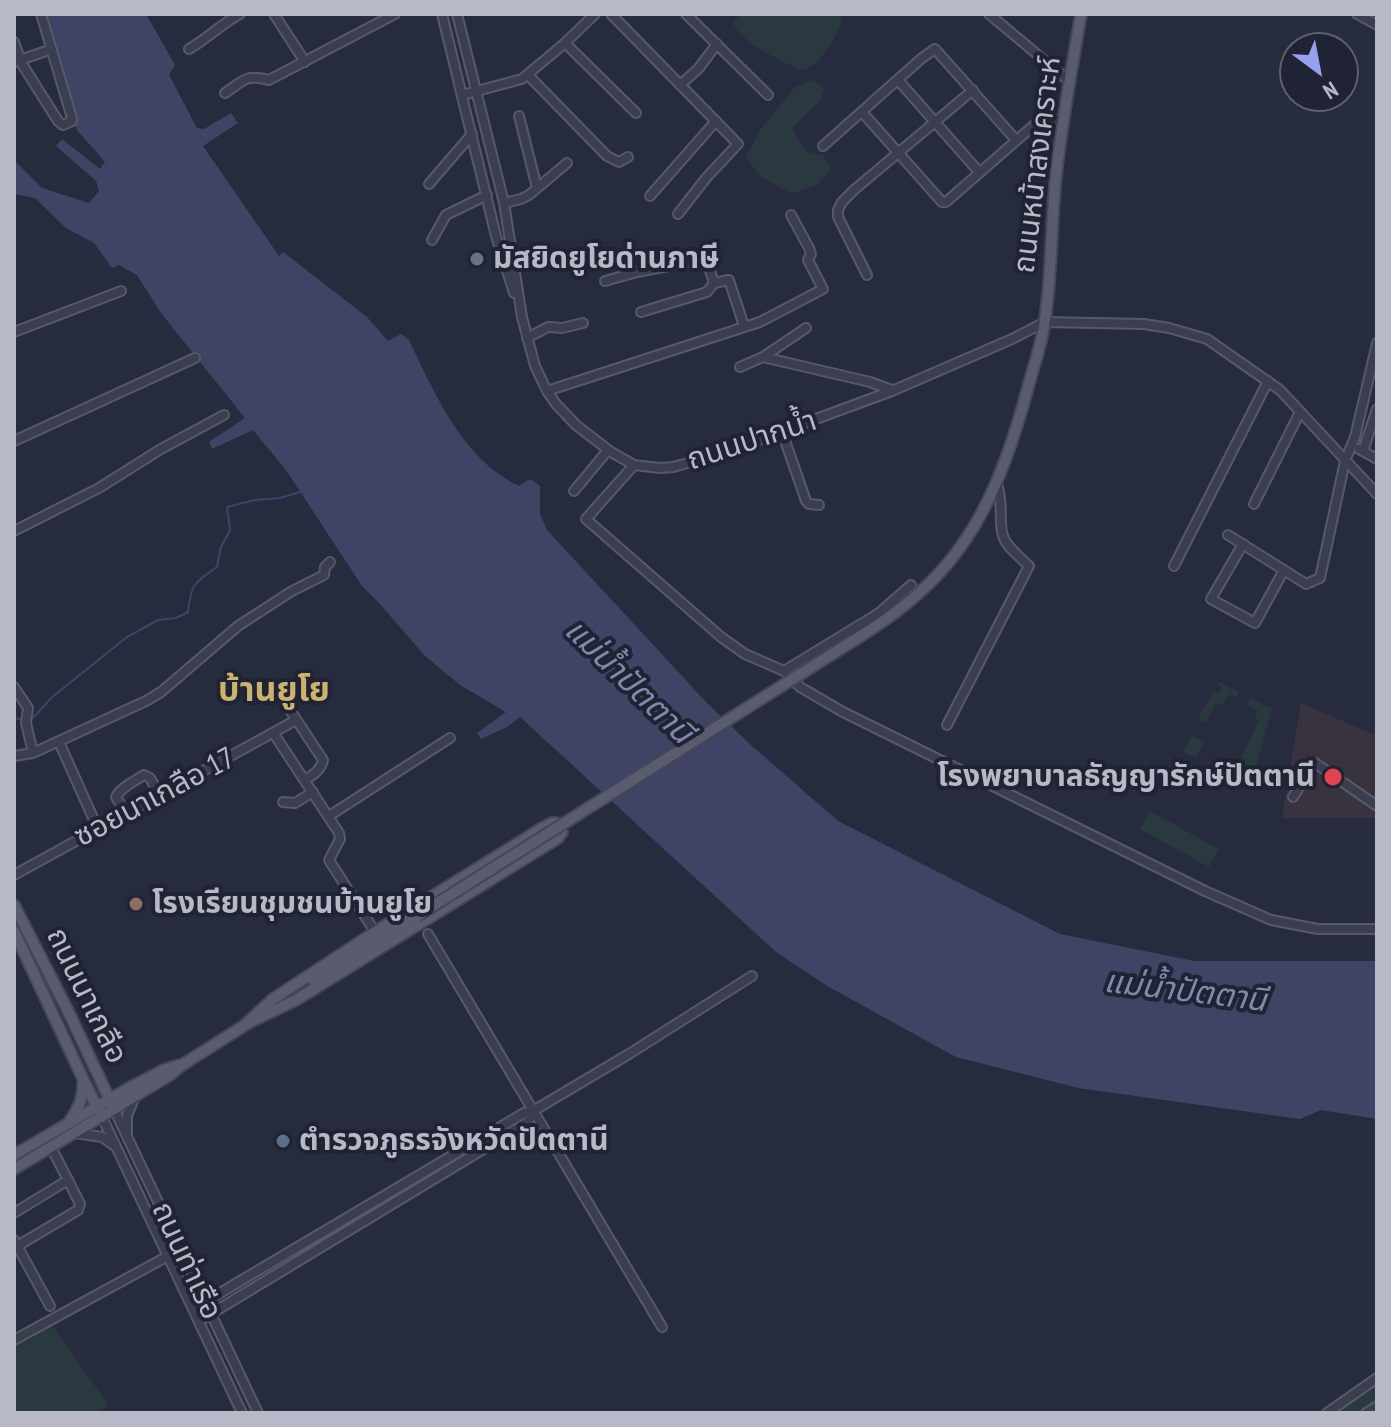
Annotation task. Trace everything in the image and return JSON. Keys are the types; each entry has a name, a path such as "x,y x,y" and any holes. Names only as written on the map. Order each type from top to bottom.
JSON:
{"main road":[{"name":"ถนนหน้าสงเคราะห์","path":"246,1024 890,617 924,589 967,538 997,484 1022,409 1045,322 1056,177 1081,14"},
{"path":"14,1155 72,1128 166,1069 182,1065 246,1024 296,1000 558,838 561,828 557,823 544,827 375,932 273,999 246,1024"},
{"name":"ถนนนาเกลือ","path":"14,905 112,1104"},
{"name":"ถนนนาเกลือ","path":"14,931 99,1111"},
{"path":"96,1071 111,1084 132,1092"},
{"path":"14,1169 51,1147 72,1128 83,1096 84,1081"}],"street":[{"path":"14,42 17,60 58,121 63,125 72,121 41,14"},
{"path":"189,49 204,41 224,22 240,14"},
{"path":"274,14 305,62"},
{"path":"225,93 250,77 269,80 395,14"},
{"name":"ถนนปากน้ำ","path":"442,14 496,236 535,366 556,404 576,425 608,450 634,465 660,468 686,465 782,432 892,391 1045,322"},
{"name":"ถนนปากน้ำ","path":"457,14 504,203 522,317"},
{"path":"462,95 517,81 528,75 595,14"},
{"path":"611,14 737,142 737,147 707,177 678,214"},
{"path":"686,14 768,95"},
{"path":"989,14 1069,81"},
{"path":"1357,14 1377,25"},
{"path":"565,43 636,113"},
{"path":"680,85 698,69 717,44"},
{"path":"17,60 52,49"},
{"path":"823,146 935,49 1016,140"},
{"path":"528,75 607,156 619,162 628,157"},
{"path":"898,80 979,172"},
{"path":"867,275 838,217 838,210 854,190 973,90"},
{"path":"862,112 942,202 946,202 1041,119 1063,121"},
{"path":"519,116 537,188"},
{"path":"650,196 716,121"},
{"path":"429,184 472,134"},
{"path":"504,203 521,199 567,163"},
{"path":"432,240 446,215 487,195"},
{"path":"547,391 760,322 823,289 808,260 811,254 809,248 791,215"},
{"path":"605,281 702,257 707,261 714,283"},
{"path":"641,312 707,292 714,283 729,280 744,326"},
{"path":"14,332 121,291"},
{"path":"1045,322 1144,324 1207,339 1280,390 1377,494"},
{"path":"527,338 548,327 562,328 583,323"},
{"path":"740,367 763,357 806,328"},
{"path":"1228,535 1306,584 1320,578 1345,461 1352,445 1377,343"},
{"path":"763,357 870,382 892,391"},
{"path":"14,441 195,358"},
{"path":"1174,566 1268,381"},
{"path":"1363,451 1377,409"},
{"path":"1254,504 1300,412"},
{"path":"14,531 99,488 161,449 224,415"},
{"path":"782,432 806,501 819,505"},
{"path":"1352,445 1377,459"},
{"path":"574,491 608,450"},
{"path":"634,465 586,519 721,637 745,654 784,671 800,687 843,712 1191,884 1271,920 1318,929 1377,929"},
{"path":"947,725 1029,566 1002,535 1001,496 997,484"},
{"path":"1243,544 1211,599 1255,623 1284,570"},
{"path":"14,756 33,753 59,742 161,692 238,626 292,591 324,575 325,567 330,562"},
{"path":"784,671 879,613 911,585"},
{"path":"14,687 26,705 33,753"},
{"path":"284,701 323,760 317,772 305,780"},
{"name":"ซอยนาเกลือ 17","path":"14,875 296,720"},
{"path":"274,734 341,837 329,860 375,932"},
{"path":"329,816 450,738"},
{"path":"59,742 98,829"},
{"path":"1293,797 1315,763 1377,806"},
{"path":"126,814 116,797 117,793 144,775 150,778 160,796"},
{"path":"283,802 295,803 313,792"},
{"path":"428,934 662,1327"},
{"path":"193,1309 629,1054 752,976"},
{"path":"127,1136 132,1092"},
{"name":"ถนนท่าเรือ","path":"112,1104 258,1413"},
{"name":"ถนนท่าเรือ","path":"99,1111 242,1413"},
{"path":"199,1321 528,1122 533,1111"},
{"path":"72,1128 102,1137 116,1146"},
{"path":"50,1306 15,1245 79,1209 80,1204 51,1147"},
{"path":"14,1213 68,1180"},
{"path":"14,1340 168,1256"},
{"path":"1327,1413 1377,1378"},
{"path":"1366,1413 1377,1406"}],"shaded area":[{"path":"740,14 843,14 828,48 814,64 800,70 762,51 745,38 733,23"},
{"path":"812,80 824,88 820,101 792,129 806,151 824,156 831,170 818,184 792,194 761,177 746,157 760,130 795,87"},
{"path":"1220,682 1239,692 1236,697 1230,694 1221,706 1216,703 1206,723 1198,719 1213,692 1219,694 1222,687 1216,684"},
{"path":"1250,698 1272,709 1251,784 1232,776 1259,721 1254,718 1258,711 1247,705"},
{"name":"โรงพยาบาลธัญญารักษ์ปัตตานี","path":"1301,703 1377,736 1377,818 1282,818"},
{"path":"1192,736 1204,742 1196,758 1183,752"},
{"path":"1150,811 1219,849 1209,867 1140,829"},
{"path":"52,1325 109,1406 96,1413 14,1413 14,1346"},
{"path":"1377,1382 1377,1400 1359,1413 1334,1413"}],"water":[{"name":"แม่น้ำปัตตานี","path":"45,14 146,14 175,65 169,75 197,128 204,129 231,113 238,123 203,146 279,256 283,252 367,317 388,341 401,334 409,340 452,423 481,459 519,486 530,479 540,486 540,514 547,530 707,703 838,821 1060,934 1194,961 1377,961 1377,1119 1321,1110 1300,1119 1078,1088 956,1057 829,987 776,952 520,717 481,739 477,733 506,712 460,685 424,655 362,586 286,470 253,430 212,449 209,442 245,418 161,313 137,275 119,265 112,268 94,243 66,228 35,198 14,194 14,160 42,188 89,203 99,191 96,181 56,146 62,139 100,169 105,162 77,130"}],"waterway":[{"path":"30,718 127,637 158,620 176,618 188,612 195,585 217,567 221,547 230,530 227,507 300,492"},
{"path":"14,718 24,720"}],"place":[{"name":"มัสยิดยูโยด่านภาษี","path":"477,259"},
{"name":"โรงพยาบาลธัญญารักษ์ปัตตานี","path":"1333,777"},
{"name":"โรงเรียนชุมชนบ้านยูโย","path":"136,904"},
{"name":"ตำรวจภูธรจังหวัดปัตตานี","path":"283,1141"}],"district":[{"name":"บ้านยูโย","path":"274,691"}]}
